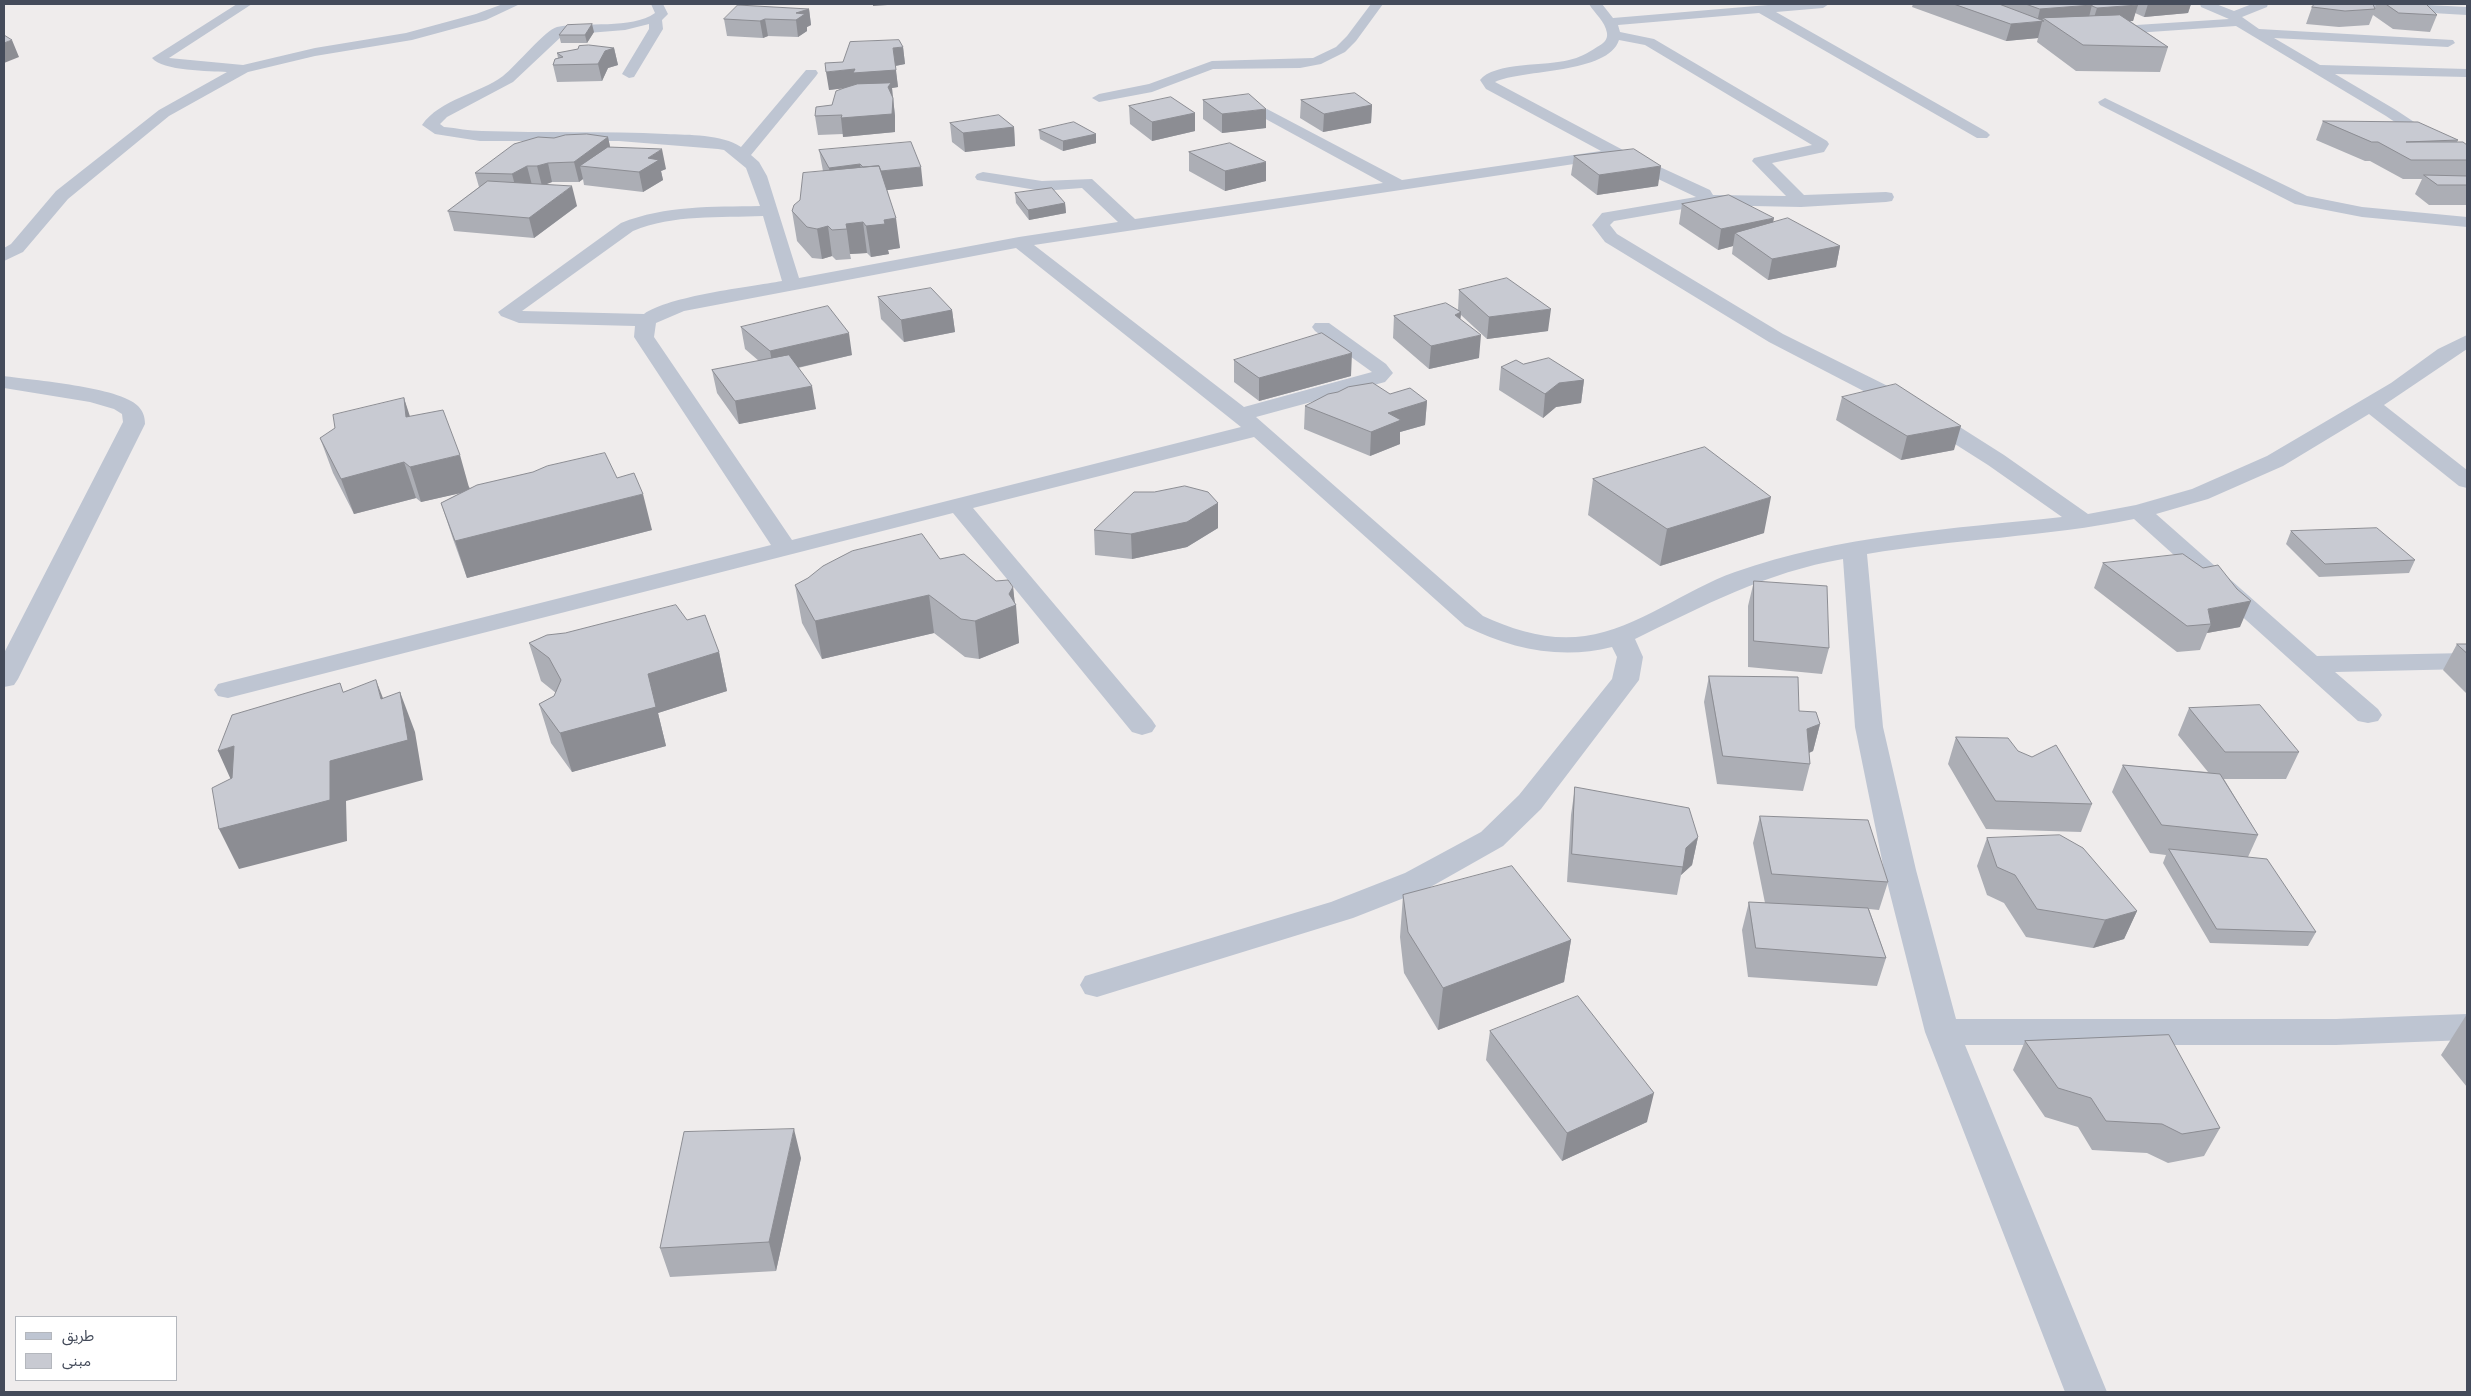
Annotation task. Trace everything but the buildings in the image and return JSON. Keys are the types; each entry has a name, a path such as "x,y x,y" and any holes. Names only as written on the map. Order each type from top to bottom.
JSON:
{"street":[{"path":"244,69 176,63 163,61 159,58 246,4"},
{"path":"4,256 17,248 62,196 164,113 244,69 314,52 407,37 481,17 514,4"},
{"path":"657,4 662,14 655,19 625,26 559,31 508,78 442,114 430,125 440,131 480,136 618,136 689,140 730,147 753,165 759,176 792,284"},
{"path":"1099,98 1146,90 1190,71 1214,65 1298,64 1323,61 1340,51 1355,36 1377,4"},
{"path":"1595,4 1612,28 1649,42 1821,144 1818,149 1760,161 1801,202"},
{"path":"1612,28 1823,4"},
{"path":"2206,4 2237,19 2254,32 2390,114 2467,164"},
{"path":"2121,30 2237,19 2262,4"},
{"path":"2346,4 2467,11"},
{"path":"1762,10 1982,135"},
{"path":"629,74 656,29 655,19"},
{"path":"1612,28 1611,44 1584,60 1564,65 1507,72 1487,80 1491,86 1617,154 1704,194 1706,200"},
{"path":"2254,32 2448,43"},
{"path":"2316,69 2467,73"},
{"path":"742,156 811,73"},
{"path":"2105,102 2301,200 2325,206 2379,214 2467,222"},
{"path":"1267,114 1399,185"},
{"path":"770,211 660,216 639,220 626,227 508,312 520,317 647,320 662,312 681,306 1019,242 1130,224 1617,154"},
{"path":"983,178 1032,185 1086,183 1130,224"},
{"path":"1886,197 1801,202 1706,200 1608,217 1601,225 1611,238 1776,338 1914,408 1996,460 2084,522"},
{"path":"1019,242 1249,422 1474,622 1507,637 1547,645 1586,645 1620,636 1742,578 1778,566 1854,548 2084,522 2139,511 2200,494 2276,461 2370,404 2445,353 2467,342"},
{"path":"647,320 643,329 644,337 786,548"},
{"path":"228,690 958,505 1249,422 1378,378 1383,373 1379,368 1322,327"},
{"path":"4,382 110,400 130,410 134,416 134,424 4,679"},
{"path":"2370,404 2467,481"},
{"path":"958,505 1142,726"},
{"path":"2139,511 2368,715"},
{"path":"1854,548 1869,727 1900,870 1942,1032 2086,1392"},
{"path":"1097,984 1342,910 1416,882 1492,839 1530,802 1625,680 1630,658 1620,636"},
{"path":"2312,664 2467,661"},
{"path":"1942,1032 2307,1032 2467,1028"}]}
